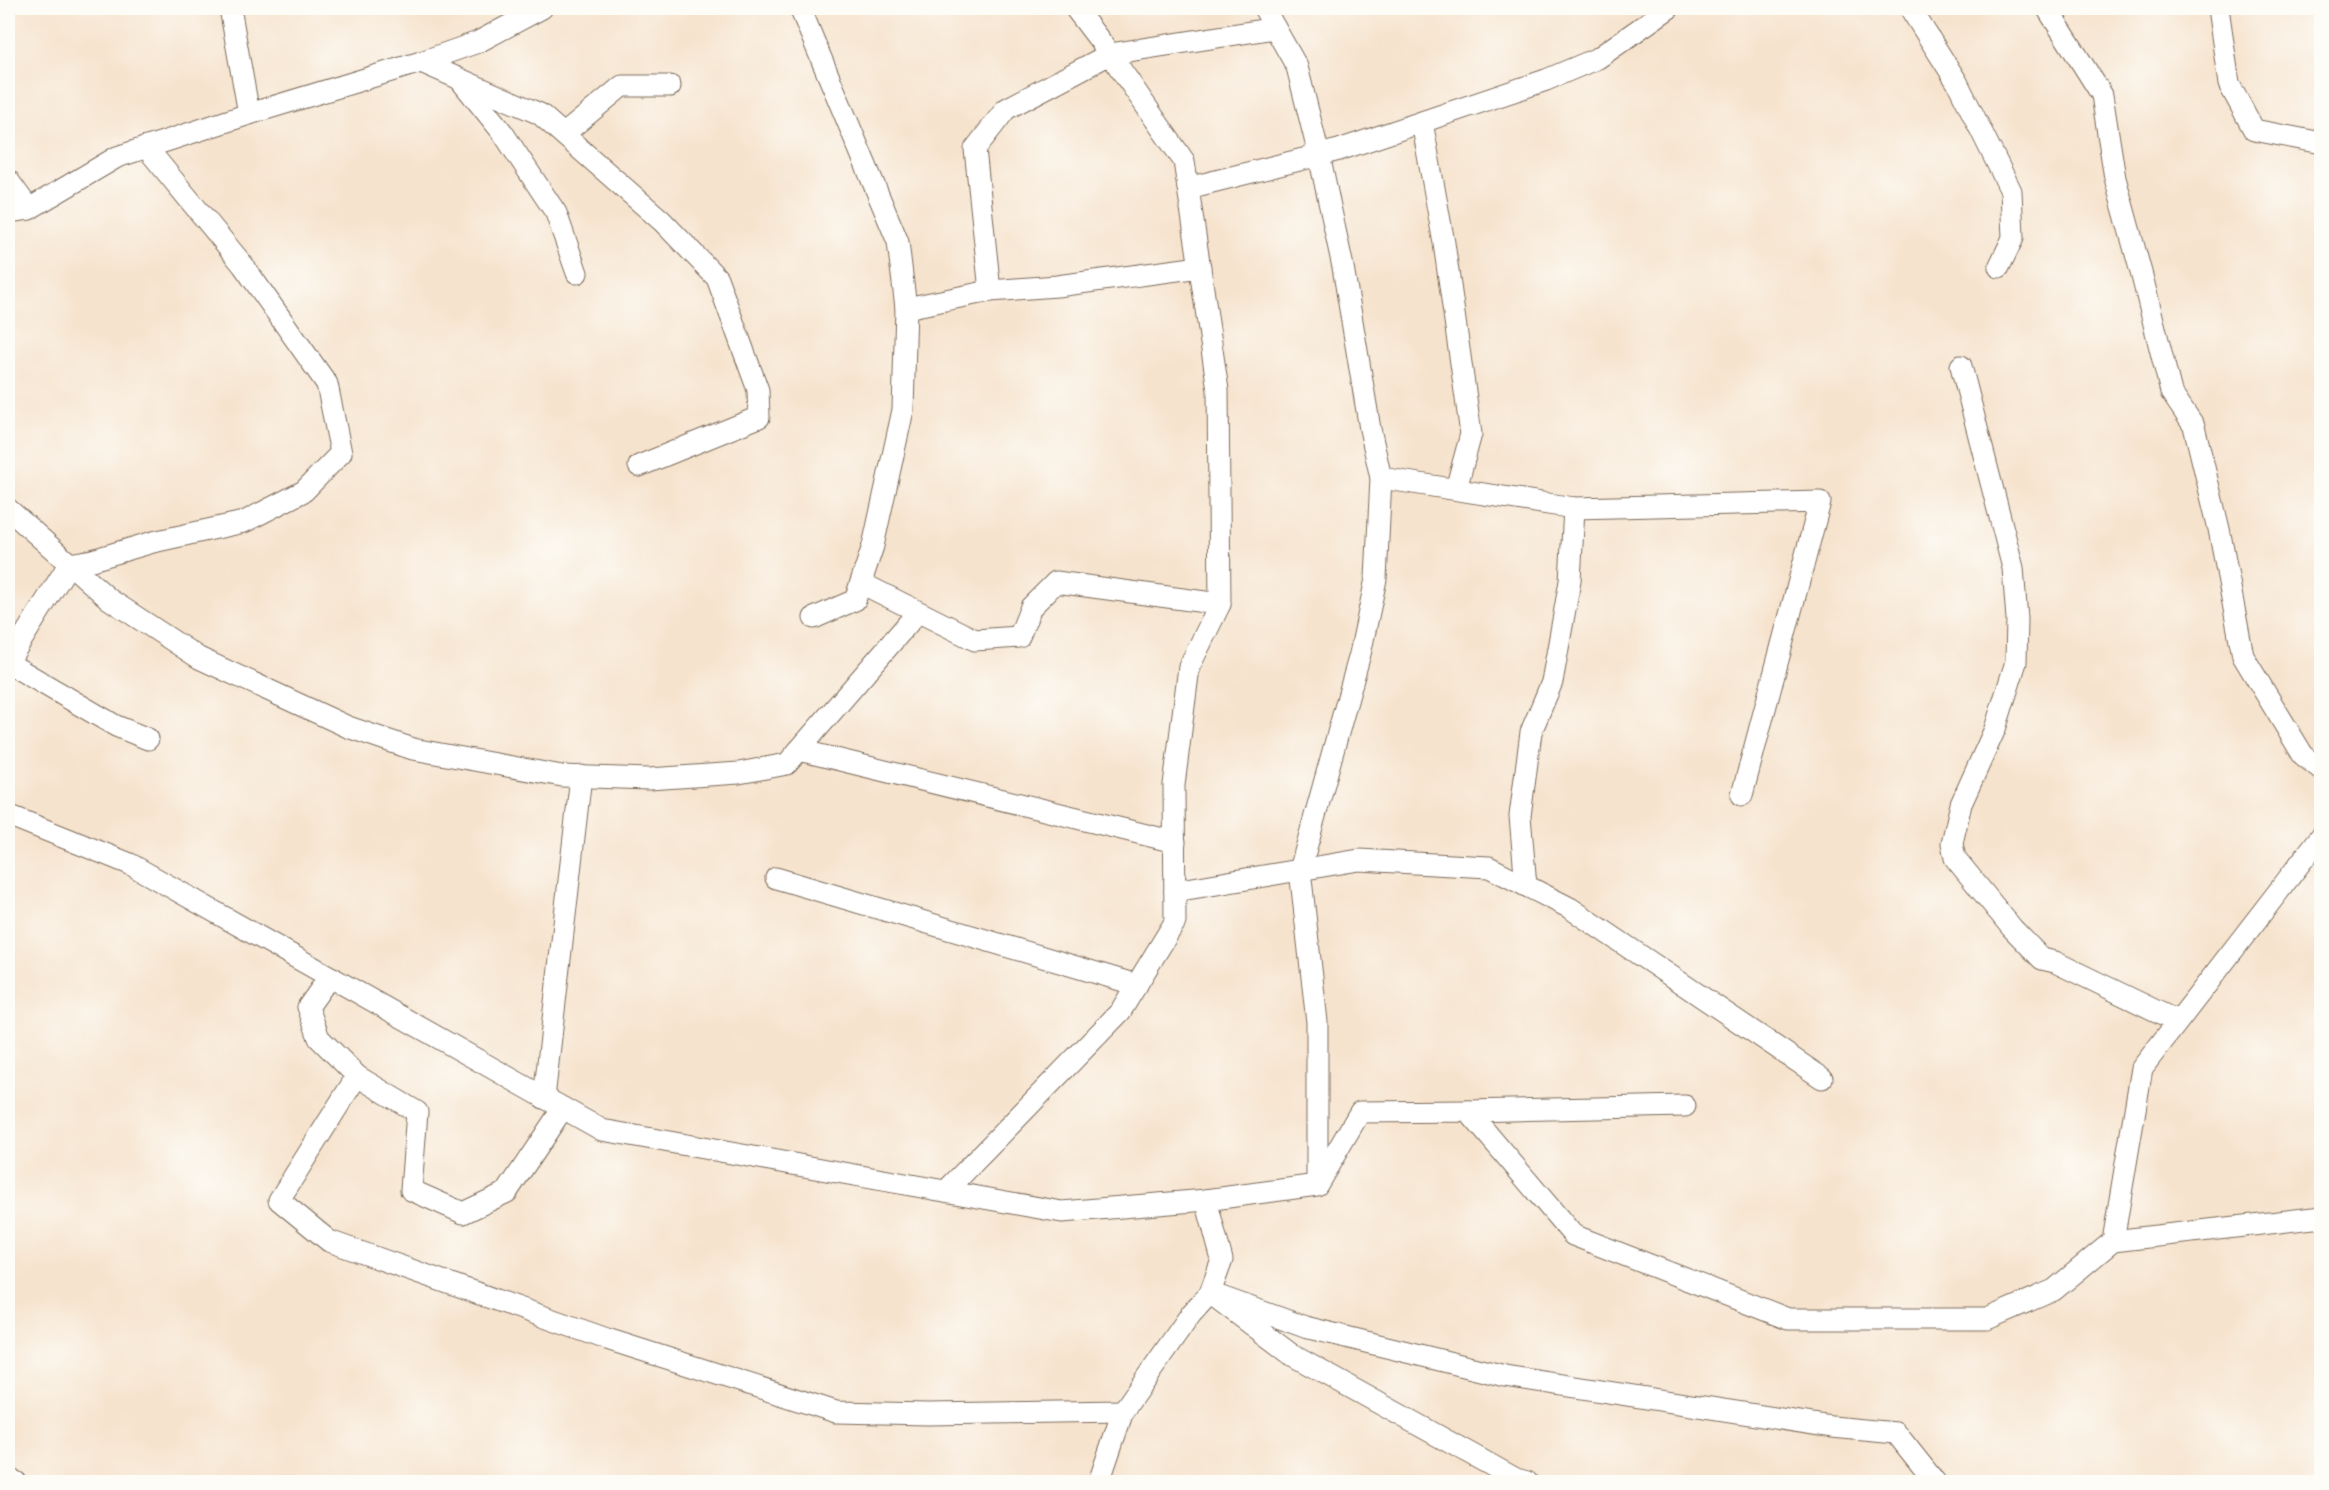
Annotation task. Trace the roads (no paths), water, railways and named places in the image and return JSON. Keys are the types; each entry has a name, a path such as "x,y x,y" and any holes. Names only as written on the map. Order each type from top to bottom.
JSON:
{"street":[{"path":"230,8 249,114"},
{"path":"8,212 29,209 117,157 421,62 478,42 542,8"},
{"path":"800,8 898,242 906,308 903,410 873,546 855,600 814,618"},
{"path":"946,1191 1120,1012 1175,922 1174,785 1189,667 1220,604 1218,390 1184,161 1110,54 1075,8"},
{"path":"1264,8 1297,67 1319,155 1343,267 1370,429 1381,478 1376,579 1360,654 1300,870 1317,1022 1317,1185"},
{"path":"1188,188 1319,155 1546,80 1598,58 1669,8"},
{"path":"1910,8 1957,82 2011,191 2013,238 1999,267"},
{"path":"2047,8 2102,95 2115,178 2171,392 2194,426 2219,529 2243,656 2303,755 2322,770"},
{"path":"2218,8 2229,84 2254,130 2322,143"},
{"path":"990,291 975,149 1006,109 1110,54 1275,28"},
{"path":"421,62 540,114 662,221 717,278 758,390 759,417 639,466"},
{"path":"460,79 503,133 556,213 577,273"},
{"path":"564,134 622,86 670,86"},
{"path":"1422,122 1444,243 1471,434 1456,489"},
{"path":"146,147 243,265 327,384 341,453 304,491 244,522 69,564 8,663 116,726 147,739"},
{"path":"8,180 29,209"},
{"path":"906,308 990,291 1057,286 1200,267"},
{"path":"1961,366 2013,568 2017,619 2016,662 1995,729 1961,804 1952,843 1955,858 2012,928 2042,959 2055,962 2177,1021"},
{"path":"1381,478 1574,508 1820,502 1742,795"},
{"path":"1526,886 1520,816 1532,732 1552,682 1570,581 1574,508"},
{"path":"8,509 109,599 199,658 348,727 413,749 562,776 649,779 739,773 787,764 918,612"},
{"path":"861,583 975,640 1019,637 1031,607 1056,582 1220,604"},
{"path":"799,750 1175,842"},
{"path":"333,978 308,1007 319,1038 357,1076 417,1112 411,1190 463,1213 507,1192 554,1103 581,777"},
{"path":"8,815 130,864 602,1130 1062,1212 1206,1200 1317,1185"},
{"path":"2113,1241 2142,1068 2322,836"},
{"path":"1175,891 1359,860 1489,867 1570,908 1822,1078"},
{"path":"776,878 1137,985"},
{"path":"357,1076 279,1200 329,1241 607,1339 836,1412 928,1414 1124,1411"},
{"path":"1317,1185 1359,1112 1685,1106"},
{"path":"1468,1111 1573,1234 1788,1319 1987,1319 2054,1290 2113,1241 2322,1217"},
{"path":"1099,1482 1124,1411 1191,1314 1210,1293 1222,1260 1206,1200"},
{"path":"1210,1293 1292,1355 1427,1431 1516,1479 1527,1482"},
{"path":"1210,1293 1305,1327 1505,1376 1832,1427 1896,1433 1935,1482"},
{"path":"8,1479 16,1482"}]}
